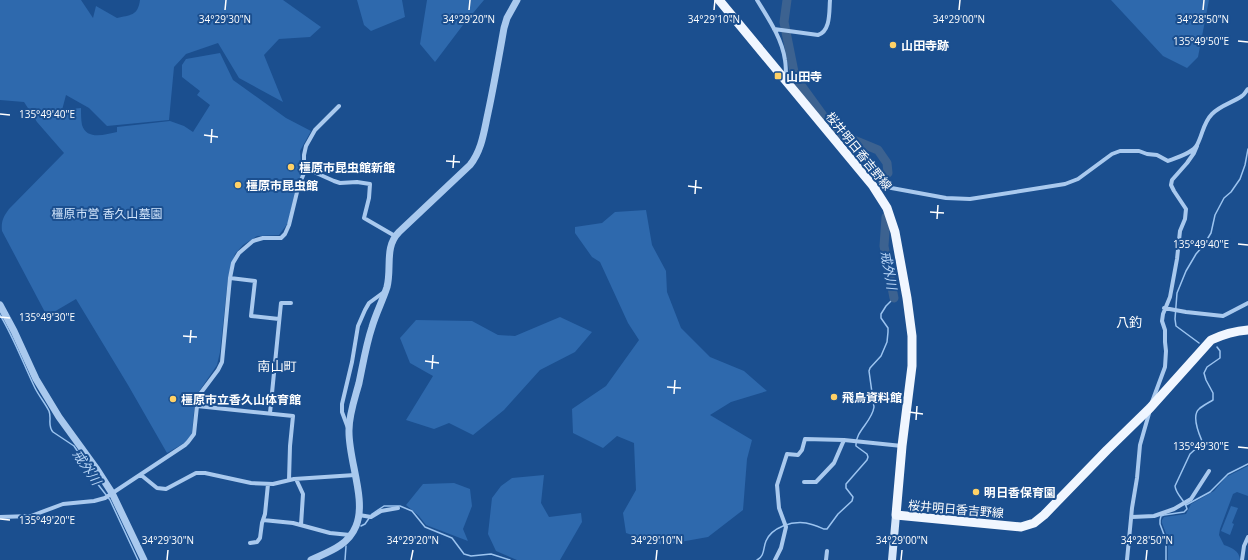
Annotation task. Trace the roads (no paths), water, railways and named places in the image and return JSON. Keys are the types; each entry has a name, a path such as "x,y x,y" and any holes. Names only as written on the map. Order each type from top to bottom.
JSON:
{"main road":[{"name":"桜井明日香吉野線","path":"718,0 786,83 874,186 887,208 895,232 908,298 912,336 912,366 902,446 896,516 1021,527 1034,523 1044,515 1150,408 1212,340 1222,334 1248,330"},
{"path":"892,560 896,516"}],"street":[{"path":"349,430 371,328 386,290 390,274 390,248 395,236 470,165 478,152 483,139 491,101 504,28 517,0"},
{"path":"757,0 774,29 781,45 785,60 786,83"},
{"path":"774,29 818,35 822,34 826,29 829,17 830,0"},
{"path":"1127,560 1140,445 1156,389 1165,367 1165,330 1162,314 1170,297 1177,259 1180,231 1185,219 1186,209 1171,185 1172,180 1187,163 1194,152 1205,124 1211,114 1220,107 1242,96 1248,89"},
{"path":"0,517 31,516 63,504 94,501 105,498 188,442 194,434 200,394 218,370 222,362 230,278 233,263 236,257 248,244 257,239 280,238 285,234 290,225 298,188 304,176 304,150 315,130 339,106"},
{"path":"874,186 946,198 976,199 1065,184 1078,179 1112,154 1120,151 1139,151 1157,155 1168,161 1197,146"},
{"path":"304,168 340,183 357,182 370,184 369,198 364,218 395,236"},
{"path":"230,278 255,281 251,316 279,319"},
{"path":"311,560 342,545 355,527 359,515 349,430 342,412 342,404 352,362 358,326 369,303 386,290"},
{"path":"270,413 281,303 291,303"},
{"path":"1164,308 1223,316 1248,303"},
{"path":"0,305 14,330 36,379 48,400 112,493 144,560"},
{"path":"197,406 293,416 289,480"},
{"path":"775,560 781,548 786,525 779,508 777,485 787,454 798,455 802,450 805,439 844,440 902,446"},
{"path":"804,482 816,482 834,463 844,440"},
{"path":"1132,517 1154,516 1181,505 1191,499 1209,472"},
{"path":"141,475 157,488 161,489 170,488 191,475 200,473 251,483 268,484 277,484 296,479 355,475"},
{"path":"296,479 303,494 301,525"},
{"path":"250,543 257,542 259,540 265,514 268,484"},
{"path":"359,515 369,516 380,511 398,508"},
{"path":"263,520 301,525 330,533 350,535"},
{"path":"1242,560 1244,546 1248,537"},
{"path":"826,560 827,551"}],"waterway":[{"name":"戒外川","path":"787,0 784,22 795,77 824,117 844,136 878,150 887,163 888,173"},
{"path":"1199,343 1176,326 1175,319 1177,293 1186,271 1211,233 1215,215 1224,198 1231,192 1240,179 1245,165 1248,149"},
{"name":"戒外川","path":"886,217 884,246 894,298"},
{"name":"戒外川","path":"757,560 763,554 766,541 773,532 783,526 795,523 808,523 827,529 838,514 852,501 853,497 846,488 846,484 868,457 867,454 856,446 856,441 873,412 874,407 869,371 881,356 887,342 888,328 881,318 881,314 894,298"},
{"name":"戒外川","path":"0,315 35,388 49,411 51,429 53,432 74,446 93,478 110,500 138,560"},
{"path":"1166,560 1166,540 1160,520 1161,516 1184,512 1187,509 1175,486 1190,454 1201,444 1202,441 1196,425 1196,416 1199,409 1213,400 1213,393 1204,373 1207,367 1220,358 1220,351 1217,347"},
{"path":"1186,505 1210,492 1228,474 1248,464"},
{"name":"戒外川","path":"361,526 365,524 372,514 384,506 400,506 412,511 425,527 452,538 464,554 471,556 491,554 510,560"},
{"name":"戒外川","path":"345,560 346,546"}],"place":[{"name":"山田寺跡","path":"893,45"},
{"name":"山田寺","path":"778,76"},
{"name":"橿原市昆虫館新館","path":"291,167"},
{"name":"橿原市昆虫館","path":"238,185"},
{"name":"飛鳥資料館","path":"834,397"},
{"name":"橿原市立香久山体育館","path":"173,399"},
{"name":"明日香保育園","path":"976,492"}],"district":[{"name":"八釣","path":"1129,322"},
{"name":"南山町","path":"277,366"}],"park label":[{"name":"橿原市営 香久山墓園","path":"107,213"}]}
